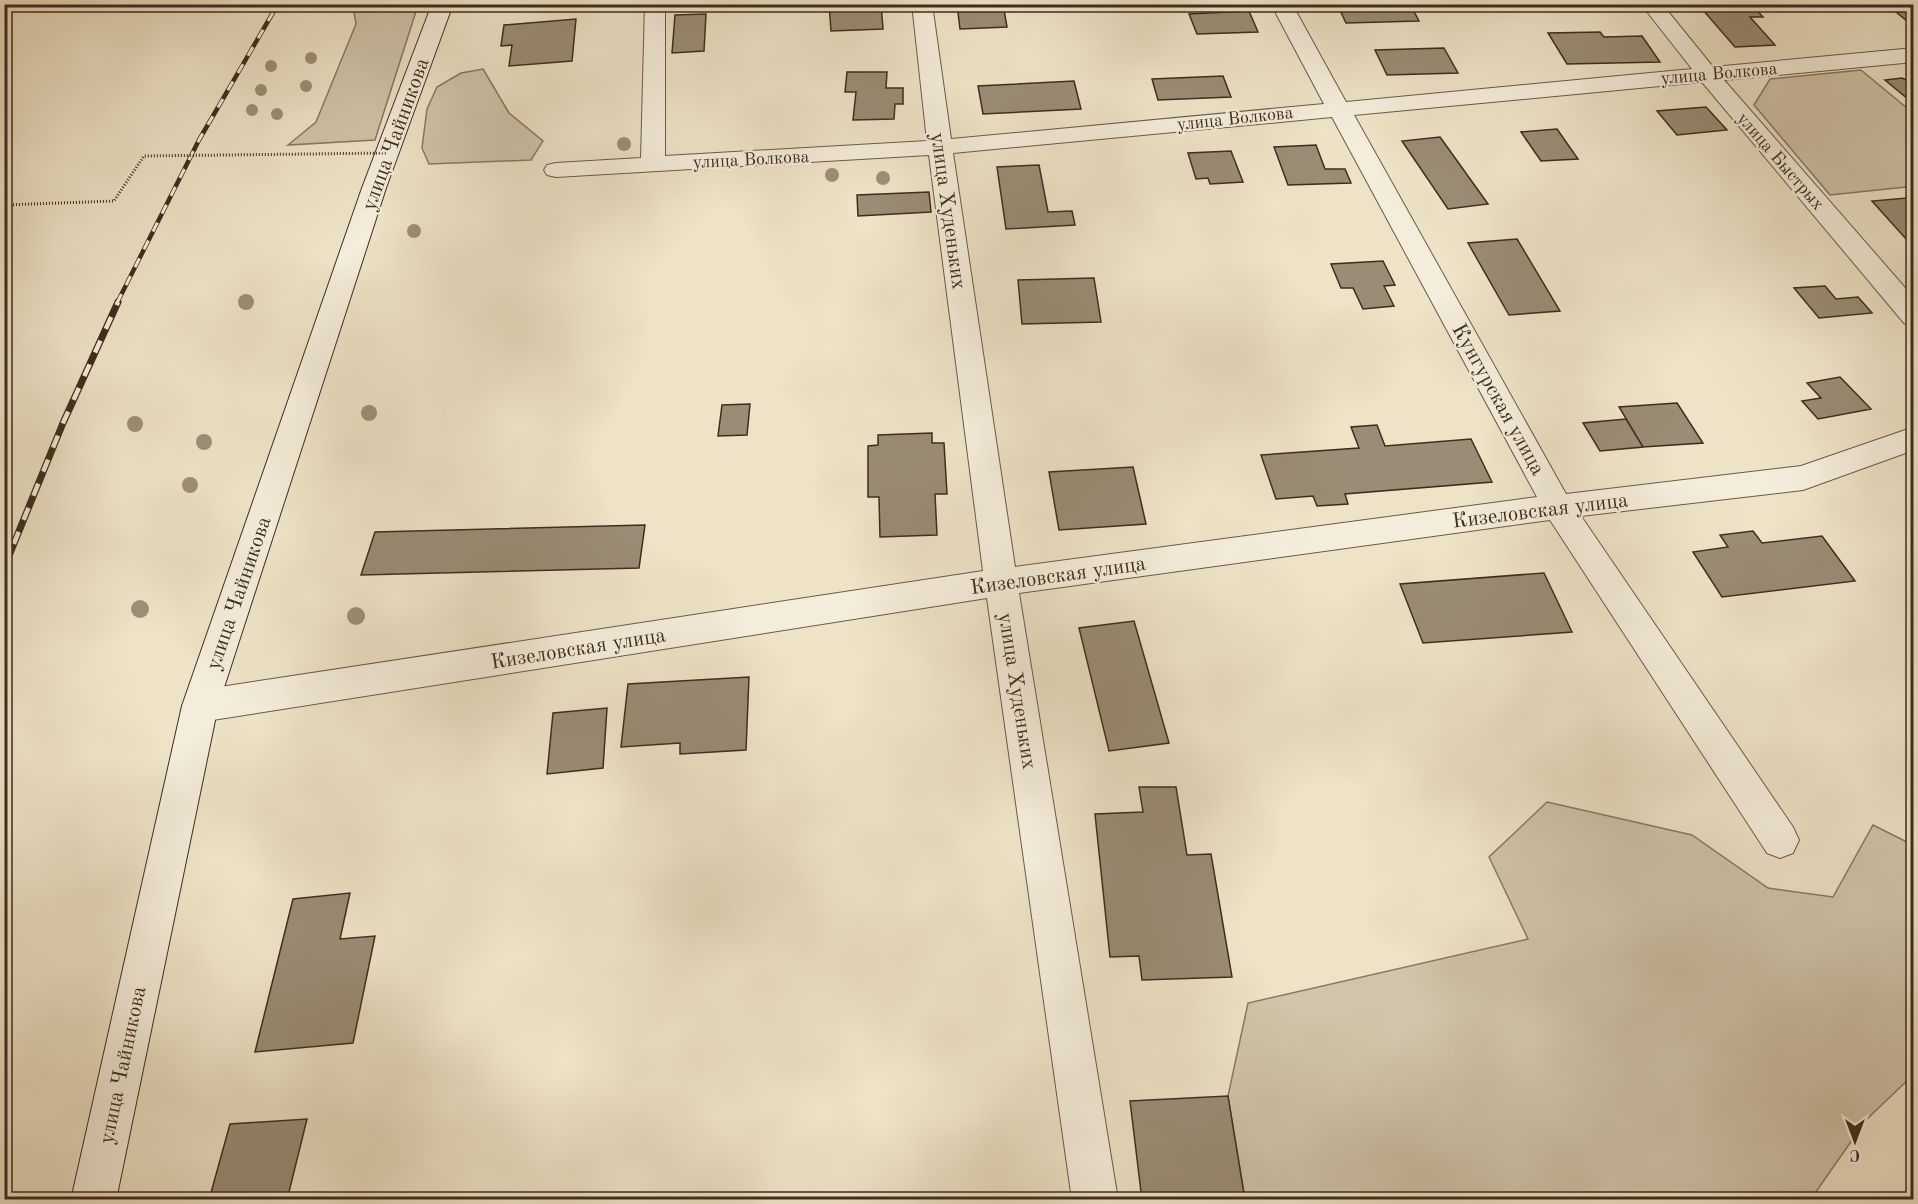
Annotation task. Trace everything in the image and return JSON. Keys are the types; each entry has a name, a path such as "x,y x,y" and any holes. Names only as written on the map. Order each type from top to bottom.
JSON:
{"street":[{"name":"улица Чайникова","path":"93,1200 200,706 387,153 443,4"},
{"path":"653,165 656,4"},
{"name":"улица Худеньких","path":"922,4 939,147 1095,1200"},
{"name":"Кунгурская улица","path":"1281,4 1558,507 1780,840"},
{"name":"улица Быстрых","path":"1651,4 1707,74 1914,316"},
{"name":"улица Волкова","path":"556,170 939,147 1914,56"},
{"name":"Кизеловская улица","path":"200,706 1002,582 1558,507 1803,478 1914,438"}],"path":[{"path":"4,205 114,201 144,156 387,153"}],"shaded area":[{"path":"362,5 418,5 375,140 288,145 316,122 356,24 354,12"},
{"path":"483,69 509,113 543,141 531,160 429,164 422,148 427,109 437,87 461,73"},
{"path":"1861,70 1913,113 1913,190 1906,187 1830,195 1754,105 1770,79"},
{"path":"1547,802 1692,835 1768,888 1833,897 1873,825 1913,845 1913,1075 1866,1120 1811,1199 1245,1199 1228,1096 1248,1003 1528,939 1489,857"}],"building":[{"path":"829,4 881,4 883,29 831,31"},
{"path":"957,4 1003,4 1007,27 960,29"},
{"path":"1337,4 1410,4 1419,21 1346,23"},
{"path":"1546,4 1611,4 1613,7 1549,10"},
{"path":"1722,4 1751,4 1763,17 1750,17 1775,45 1735,47 1702,9 1726,8"},
{"path":"1914,9 1914,27 1895,11"},
{"path":"1249,11 1258,32 1197,34 1189,14"},
{"path":"706,14 704,51 672,53 675,15"},
{"path":"576,19 572,61 509,66 512,45 501,46 504,25"},
{"path":"1600,32 1604,37 1642,36 1660,62 1567,64 1548,33"},
{"path":"1444,48 1458,73 1387,75 1375,50"},
{"path":"847,72 887,72 886,88 903,88 903,104 895,104 894,119 853,120 856,92 845,92"},
{"path":"1223,76 1231,97 1158,100 1152,79"},
{"path":"1902,78 1914,84 1914,104 1885,80"},
{"path":"1074,81 1081,109 983,114 978,86"},
{"path":"1706,107 1727,130 1677,135 1657,111"},
{"path":"1557,129 1578,159 1541,161 1521,132"},
{"path":"1440,137 1488,204 1448,209 1402,141"},
{"path":"1316,145 1325,169 1345,169 1351,183 1288,185 1274,147"},
{"path":"1231,151 1243,182 1210,184 1208,178 1196,179 1188,153"},
{"path":"1039,165 1048,212 1072,211 1075,225 1006,229 997,167"},
{"path":"929,192 931,212 858,216 857,195"},
{"path":"1907,198 1914,206 1914,239 1907,240 1872,201"},
{"path":"1517,239 1560,311 1509,315 1468,243"},
{"path":"1383,261 1395,285 1384,286 1394,306 1363,309 1353,288 1341,288 1331,264"},
{"path":"1094,278 1101,322 1022,324 1018,280"},
{"path":"1825,286 1836,299 1858,297 1872,313 1819,318 1794,288"},
{"path":"1840,377 1871,409 1818,419 1802,401 1821,398 1807,383"},
{"path":"1677,403 1703,443 1643,447 1619,407"},
{"path":"750,404 747,435 718,436 722,405"},
{"path":"1626,419 1643,447 1600,451 1583,423"},
{"path":"1377,425 1385,446 1471,439 1492,482 1345,494 1348,504 1317,506 1313,496 1276,499 1261,455 1359,448 1351,427"},
{"path":"932,433 932,443 944,443 947,494 935,494 937,535 880,537 879,497 868,497 868,446 878,445 878,435"},
{"path":"1133,467 1146,524 1059,530 1049,472"},
{"path":"645,525 639,568 361,575 375,532"},
{"path":"1753,531 1762,543 1822,536 1855,581 1722,597 1693,552 1728,547 1720,535"},
{"path":"1544,573 1572,632 1423,643 1400,584"},
{"path":"1134,621 1169,743 1109,751 1079,628"},
{"path":"749,677 746,750 680,754 680,743 621,747 628,684"},
{"path":"607,708 603,768 547,774 553,713"},
{"path":"1139,787 1176,787 1187,855 1211,854 1232,977 1142,980 1139,956 1110,957 1095,814 1143,812"},
{"path":"350,893 340,939 375,936 353,1043 255,1052 293,899"},
{"path":"1228,1096 1245,1200 1142,1200 1130,1101"},
{"path":"307,1119 287,1200 209,1200 230,1124"}],"railway":[{"path":"117,303 199,140 278,4"},
{"path":"4,568 63,423 118,302"}]}
